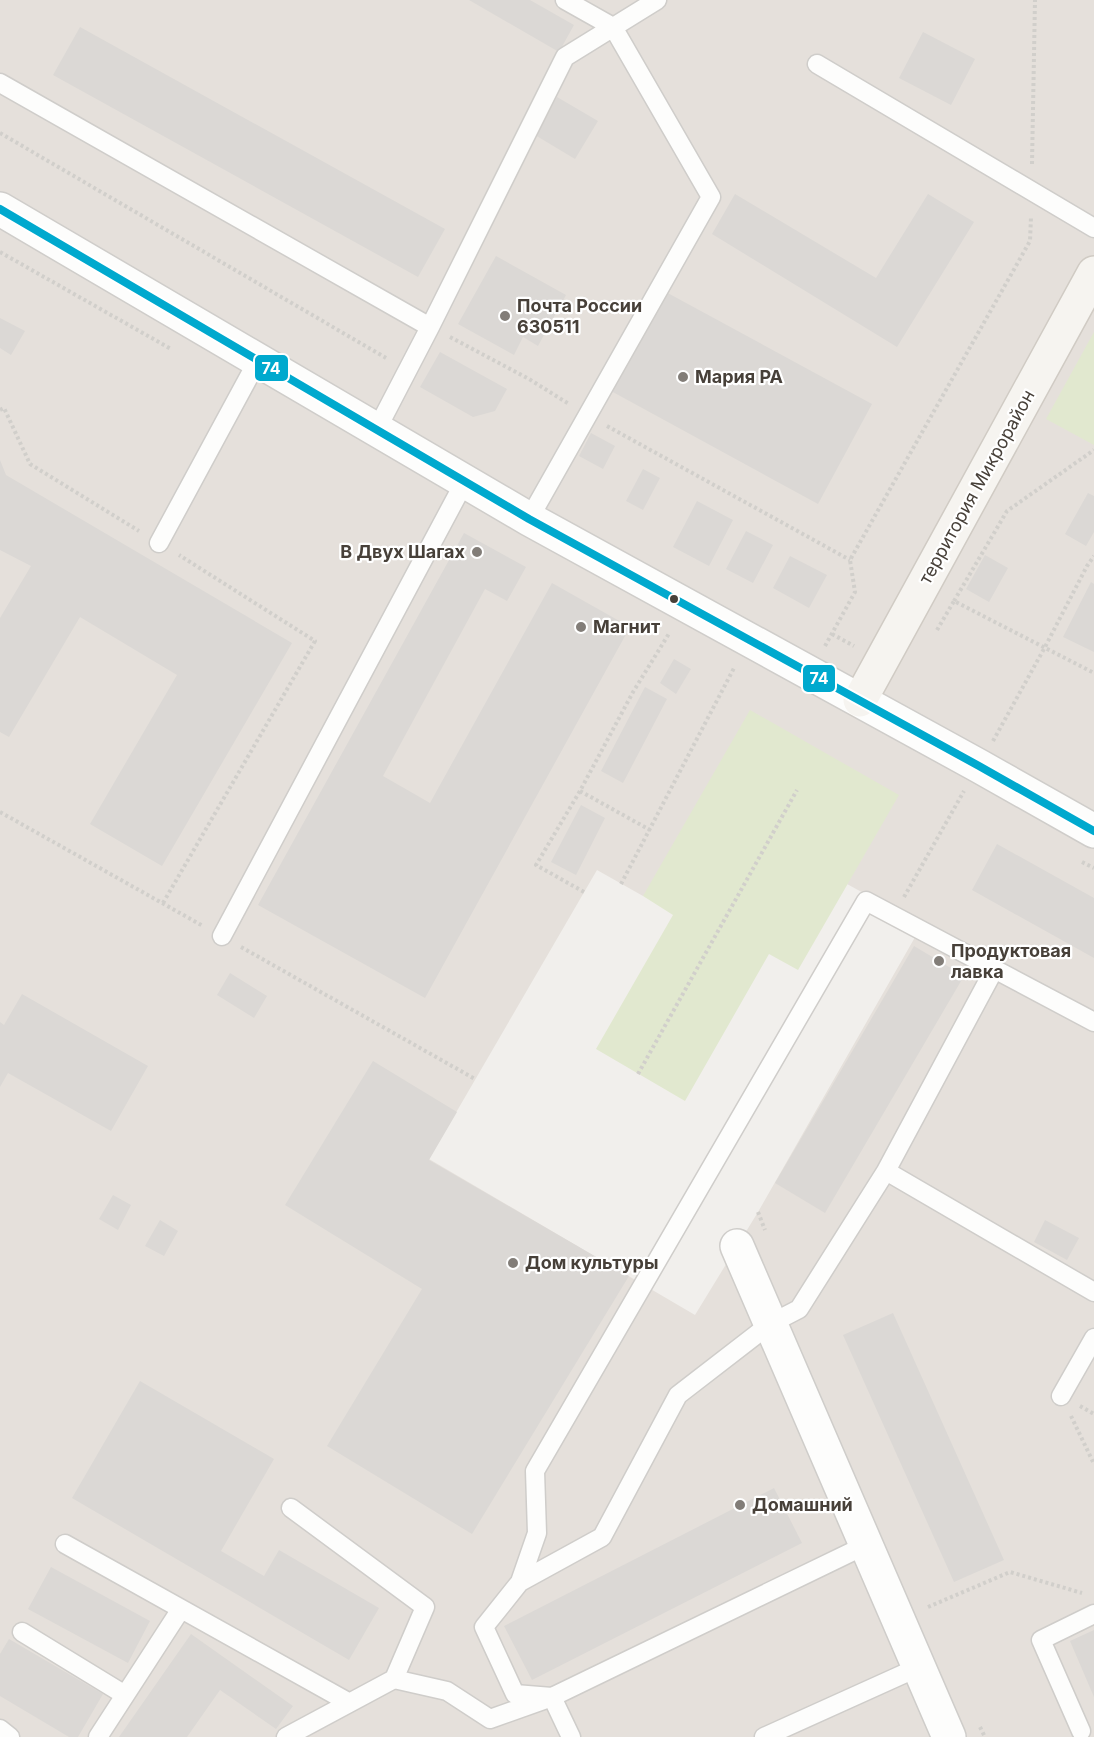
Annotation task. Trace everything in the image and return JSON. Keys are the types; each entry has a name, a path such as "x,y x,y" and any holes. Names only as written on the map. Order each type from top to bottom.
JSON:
{"main road":[{"name":"территория Микрорайон","path":"860,700 1094,273"}],"street":[{"path":"0,209 529,519 1094,831"},
{"path":"737,1246 949,1737"}],"lane":[{"path":"529,519 711,197 613,27 565,0"},
{"path":"377,429 565,57 657,0"},
{"path":"817,64 1094,228"},
{"path":"0,83 430,327"},
{"path":"159,543 258,360"},
{"path":"222,936 465,481"},
{"path":"552,1697 515,1694 484,1627 520,1582 537,1533 535,1471 866,901 1094,1022"},
{"path":"520,1582 602,1537 678,1395 770,1323 799,1309 886,1171 995,968"},
{"path":"886,1171 1094,1292"},
{"path":"1061,1396 1094,1338"},
{"path":"291,1508 425,1607 394,1679"},
{"path":"65,1544 348,1702"},
{"path":"286,1737 394,1679 447,1691 490,1719 552,1697 866,1545"},
{"path":"98,1737 181,1609"},
{"path":"1077,1735 1041,1640 1094,1614"},
{"path":"22,1632 125,1695"},
{"path":"764,1737 919,1667"},
{"path":"552,1697 571,1737"},
{"path":"0,1729 10,1737"}],"path":[{"path":"430,327 529,379 588,416 850,560 1030,241 1035,0"},
{"path":"0,133 408,371"},
{"path":"0,410 4,408 30,465 315,641 163,903"},
{"path":"933,638 1006,511 1094,450"},
{"path":"894,916 980,766 1094,556"},
{"path":"954,601 1094,673"},
{"path":"584,892 536,866 580,791 633,692 670,632"},
{"path":"832,634 882,661"},
{"path":"621,884 735,668"},
{"path":"638,1074 797,790"},
{"path":"580,791 650,830"},
{"path":"1061,1396 1094,1464"},
{"path":"928,1606 1010,1572 1083,1594"}],"shaded area":[{"path":"0,0 1094,0 1094,1737 0,1737","holes":["898,795 847,884 922,925 758,1212 695,1315 429,1159 597,870 643,896"]}],"green space":[{"path":"1094,332 1094,445 1046,419"},
{"path":"750,710 899,795 798,970 769,954 685,1101 596,1049 673,915 643,896"}],"building":[{"path":"469,0 530,0 574,25 559,52"},
{"path":"80,27 445,229 418,277 53,75"},
{"path":"923,32 975,59 951,105 899,78"},
{"path":"557,97 598,121 575,159 535,135"},
{"path":"735,194 876,278 928,194 974,222 897,347 712,234"},
{"path":"496,256 566,295 538,346 523,337 514,355 458,324"},
{"path":"664,291 872,404 818,504 611,391"},
{"path":"0,318 25,331 11,355 0,348"},
{"path":"440,352 507,389 495,411 473,417 420,387"},
{"path":"591,433 615,446 603,469 579,456"},
{"path":"0,460 6,475 292,643 162,866 90,824 177,675 80,617 9,737 0,732 0,618 31,566 0,550"},
{"path":"643,469 660,478 643,510 626,501"},
{"path":"1088,493 1094,496 1094,532 1086,546 1065,534"},
{"path":"697,501 733,520 709,566 673,547"},
{"path":"746,531 773,545 753,583 726,569"},
{"path":"464,533 526,567 507,601 485,589 383,776 430,803 552,583 630,627 425,998 258,905"},
{"path":"985,555 1008,568 989,602 966,589"},
{"path":"790,556 827,575 809,608 773,588"},
{"path":"1091,582 1094,584 1094,652 1063,637"},
{"path":"674,659 691,669 676,694 660,683"},
{"path":"645,687 667,699 623,783 601,771"},
{"path":"581,805 605,818 576,875 551,862"},
{"path":"997,844 1094,898 1094,958 972,890"},
{"path":"914,946 964,976 825,1213 775,1183"},
{"path":"230,973 267,996 254,1018 217,995"},
{"path":"22,994 148,1066 111,1131 8,1073 0,1087 0,1022 4,1025"},
{"path":"373,1061 457,1112 429,1160 629,1276 472,1534 327,1446 422,1289 285,1205"},
{"path":"113,1195 131,1205 118,1230 99,1219"},
{"path":"160,1220 178,1231 164,1256 145,1246"},
{"path":"1045,1220 1079,1238 1067,1260 1034,1242"},
{"path":"893,1313 1004,1560 954,1582 843,1335"},
{"path":"140,1381 274,1459 221,1551 264,1576 279,1550 379,1608 349,1660 72,1498"},
{"path":"774,1488 802,1543 532,1680 504,1626"},
{"path":"51,1567 150,1621 128,1663 28,1609"},
{"path":"1094,1630 1094,1697 1070,1641"},
{"path":"191,1634 293,1706 276,1729 220,1690 187,1737 119,1737"},
{"path":"9,1639 103,1694 78,1737 69,1737 0,1696 0,1654"}],"transit line":[{"name":"74","path":"0,209 529,519 1094,831"}],"place":[{"name":"Почта России 630511","path":"505,316"},
{"name":"Мария РА","path":"683,377"},
{"name":"В Двух Шагах","path":"477,552"},
{"name":"Магнит","path":"581,627"},
{"name":"Продуктовая лавка","path":"939,961"},
{"name":"Дом культуры","path":"513,1263"},
{"name":"Домашний","path":"740,1505"}]}
